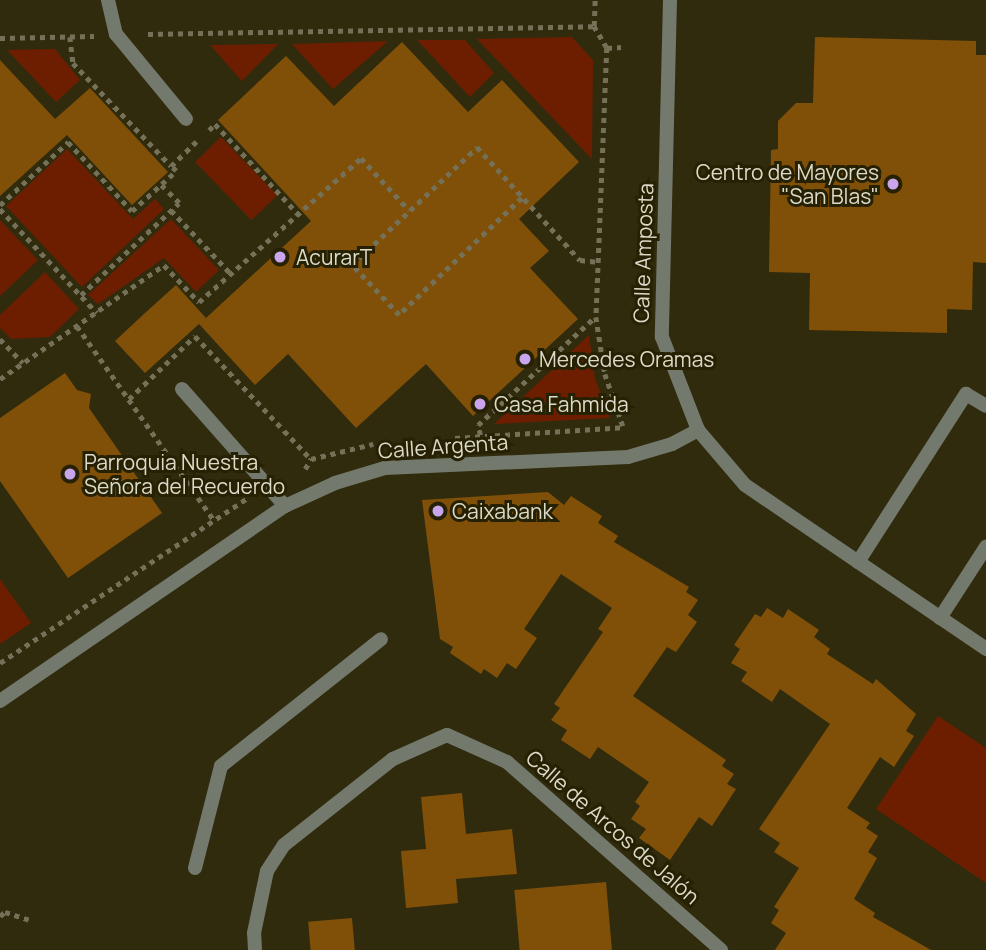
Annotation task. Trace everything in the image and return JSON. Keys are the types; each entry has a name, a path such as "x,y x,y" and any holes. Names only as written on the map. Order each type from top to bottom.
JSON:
{"street":[{"path":"108,0 116,34 186,119"},
{"name":"Calle Amposta","path":"670,0 662,337 698,430 745,485 986,649"},
{"path":"182,389 285,506"},
{"path":"858,562 967,394 986,407"},
{"name":"Calle Argenta","path":"0,701 285,506 335,482 386,468 628,457 672,444 698,430"},
{"path":"940,618 986,547"},
{"path":"195,868 221,766 381,639"},
{"name":"Calle de Arcos de Jalón","path":"255,950 254,933 267,871 284,845 393,759 447,735 507,762 721,950"}],"path":[{"path":"595,0 594,26 607,48 596,317 605,374 623,426"},
{"path":"0,38 594,26"},
{"path":"607,48 621,47"},
{"path":"97,313 0,207 68,142 132,211 176,171 171,166"},
{"path":"522,198 399,315 352,265 477,147 580,260 598,262"},
{"path":"0,379 164,265 200,302 361,158 409,210"},
{"path":"81,295 179,203 161,185"},
{"path":"171,210 231,274"},
{"path":"480,435 478,425 596,317"},
{"path":"77,326 213,519"},
{"path":"128,399 195,336 311,459"},
{"path":"0,339 23,363"},
{"path":"0,916 5,912 29,920"}],"shaded area":[{"path":"572,37 593,60 592,159 477,39"},
{"path":"417,40 465,40 494,73 470,97"},
{"path":"388,41 333,89 292,44"},
{"path":"278,44 242,81 210,45"},
{"path":"55,49 80,80 56,102 7,50"},
{"path":"221,137 277,195 251,220 195,162"},
{"path":"67,149 133,219 155,199 164,209 82,287 6,206"},
{"path":"171,219 219,270 196,292 164,258 98,304 88,295"},
{"path":"0,220 38,260 0,296"},
{"path":"45,272 79,309 50,337 11,339 0,328 0,315"},
{"path":"589,335 595,378 610,418 494,424"},
{"path":"0,579 31,623 0,644"},
{"path":"938,716 986,748 986,883 876,809"}],"building":[{"name":"Centro de Mayores \"San Blas\"","path":"815,37 976,41 976,55 986,55 986,263 973,262 972,310 947,309 947,333 809,330 810,273 769,272 771,150 778,149 778,121 796,103 813,103"},
{"path":"402,42 468,112 502,80 579,162 519,219 549,251 530,268 578,319 473,416 426,364 356,428 288,354 255,385 199,324 145,373 115,341 145,313 176,285 206,318 311,221 218,120 286,56 334,106"},
{"path":"0,60 55,119 90,88 168,172 132,205 67,135 0,196"},
{"name":"Parroquia Nuestra Señora del Recuerdo","path":"65,373 77,390 91,394 89,408 162,513 68,578 0,481 0,418"},
{"path":"548,492 564,505 571,496 602,516 598,523 618,536 614,542 689,587 686,592 698,600 688,615 697,622 676,652 667,647 633,696 726,760 722,766 734,774 727,784 736,789 712,826 699,817 670,860 639,838 646,829 631,819 640,806 635,802 649,782 598,747 590,759 561,740 567,730 551,720 560,708 554,704 603,632 598,629 612,608 561,574 524,629 537,638 516,669 507,663 497,678 484,669 481,674 450,653 453,647 440,639 422,500"},
{"path":"767,608 783,618 788,609 819,630 814,637 830,649 827,654 873,684 876,679 916,714 906,731 914,736 894,767 880,757 847,808 870,823 866,828 878,836 868,852 877,858 854,899 875,913 873,917 931,950 775,950 786,933 771,923 779,910 774,907 799,868 774,852 780,843 759,829 830,724 780,689 772,702 741,681 747,672 731,663 740,649 734,645 755,614 761,617"},
{"path":"462,793 466,834 512,829 517,874 456,879 458,903 406,908 401,851 426,849 421,797"},
{"path":"606,882 612,950 520,950 514,890"},
{"path":"352,918 355,950 311,950 308,922"}],"place":[{"name":"Centro de Mayores \"San Blas\"","path":"893,184"},
{"name":"AcurarT","path":"280,257"},
{"name":"Mercedes Oramas","path":"525,359"},
{"name":"Casa Fahmida","path":"480,404"},
{"name":"Parroquia Nuestra Señora del Recuerdo","path":"70,474"},
{"name":"Caixabank","path":"438,511"}]}
